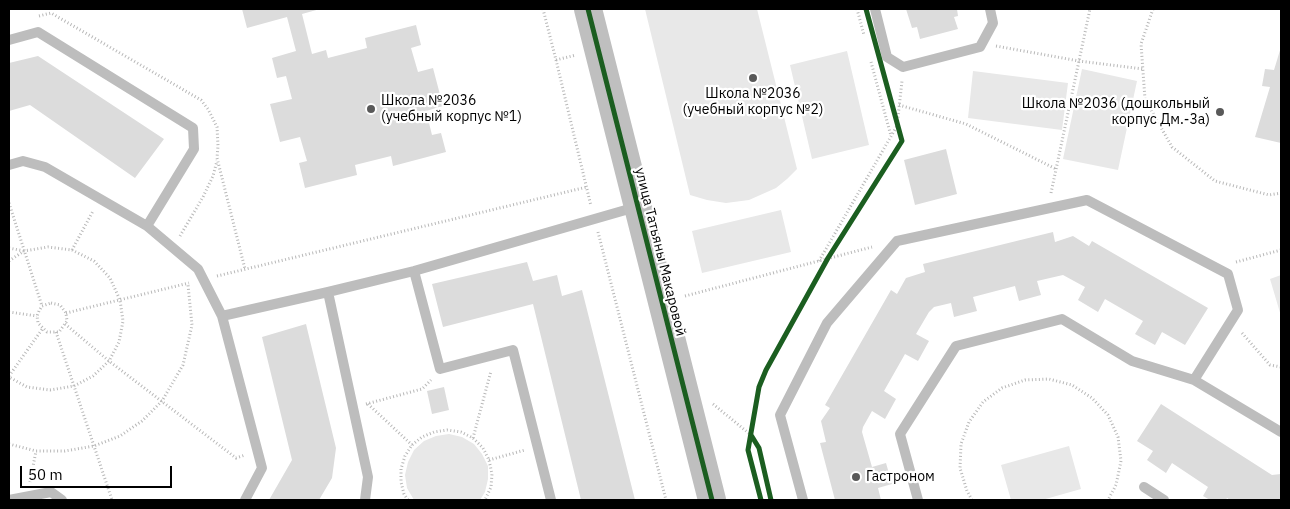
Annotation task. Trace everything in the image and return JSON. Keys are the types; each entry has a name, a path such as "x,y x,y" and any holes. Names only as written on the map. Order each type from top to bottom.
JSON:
{"street":[{"name":"улица Татьяны Макаровой","path":"588,9 712,500"}],"lane":[{"path":"876,9 887,57 903,68 980,47 992,23 990,9"},
{"path":"9,40 38,32 193,128 194,149 147,226"},
{"path":"9,165 23,161 45,168 147,226 198,269 222,316 262,468 245,500"},
{"path":"803,500 780,415 827,323 897,241 1088,200 1228,274 1238,310 1194,380"},
{"path":"222,316 414,271 637,207"},
{"path":"414,271 440,369 513,350 551,500"},
{"path":"328,292 368,476 365,500"},
{"path":"918,500 900,434 956,346 1062,319 1132,361 1194,380 1281,432"},
{"path":"1144,487 1164,500"},
{"path":"9,500 51,492 62,500"}],"path":[{"path":"543,9 594,220 666,500"},
{"path":"857,9 864,36"},
{"path":"1048,209 1090,9"},
{"path":"1153,9 1141,44 1146,99 1172,147 1215,181 1269,195 1281,194"},
{"path":"982,44 1079,61 1143,69"},
{"path":"869,54 892,136"},
{"path":"819,261 897,126 903,68"},
{"path":"899,105 966,124 1056,169"},
{"path":"892,108 900,134"},
{"path":"173,248 214,176 217,158"},
{"path":"66,313 586,186"},
{"path":"72,250 100,199"},
{"path":"9,203 42,306"},
{"path":"685,296 897,241"},
{"path":"9,261 24,251 48,246 72,250 94,260 110,278 120,300 123,321 119,342 109,361 94,376 74,386 50,390 27,387 9,377 42,328"},
{"path":"9,248 24,251"},
{"path":"823,267 833,250"},
{"path":"1217,268 1281,250"},
{"path":"9,444 36,451 65,451 94,446 120,436 142,421 162,401 183,365 192,325 188,283"},
{"path":"51,303 60,305 66,313 66,324 59,332 47,332 38,323 37,316 42,306 51,303"},
{"path":"9,312 37,316"},
{"path":"1231,320 1270,365 1281,368"},
{"path":"66,324 109,361 236,458 258,452"},
{"path":"56,332 112,500"},
{"path":"472,438 496,355"},
{"path":"353,407 422,389 440,369"},
{"path":"972,500 967,491 960,468 961,444 969,422 983,402 1002,388 1025,380 1049,379 1072,385 1092,398 1108,415 1118,437 1121,461 1116,485 1108,500"},
{"path":"367,404 412,445"},
{"path":"713,404 751,435"},
{"path":"752,427 752,442"},
{"path":"408,500 404,494 401,482 401,469 405,456 412,445 422,437 434,432 448,430 461,432 472,438 482,448 489,460 492,474 485,500"},
{"path":"489,460 538,447"},
{"path":"27,496 36,451"}],"shaded area":[{"path":"645,9 757,9 797,169 776,188 749,200 726,203 690,195"},
{"path":"847,51 869,145 812,159 790,65"},
{"path":"1082,69 1137,81 1118,170 1063,159"},
{"path":"973,71 1068,83 1062,130 968,118"},
{"path":"781,210 791,252 702,273 692,231"},
{"path":"1281,275 1281,316 1270,279"},
{"path":"449,434 462,437 474,444 482,454 488,466 485,492 480,500 414,500 407,488 405,475 408,462 414,450 424,441 436,436"},
{"path":"1069,446 1081,489 1042,500 1011,500 1001,465"}],"building":[{"path":"242,9 320,9 302,14 312,54 326,50 328,58 367,48 365,38 416,25 421,45 411,48 418,72 433,68 443,106 426,111 432,135 441,133 446,152 393,166 391,156 355,165 357,175 305,188 299,163 307,161 300,137 280,142 270,104 292,99 286,76 277,78 272,58 296,51 287,17 247,28"},
{"path":"906,9 957,9 958,16 954,17 958,29 920,39 917,27 912,28"},
{"path":"1281,47 1281,143 1255,137 1270,87 1262,86 1265,69 1274,70"},
{"path":"38,56 164,139 135,178 30,105 9,111 9,63"},
{"path":"946,149 957,194 915,205 904,160"},
{"path":"1053,232 1055,242 1073,236 1089,246 1092,241 1208,308 1185,345 1162,332 1155,345 1135,334 1143,321 1105,299 1098,312 1078,300 1085,287 1063,275 1037,281 1041,295 1019,301 1015,286 973,297 977,311 954,317 951,303 934,307 916,334 929,341 918,361 905,354 884,391 896,399 885,419 872,411 863,427 862,432 872,467 886,463 892,484 878,488 881,500 835,500 820,443 826,442 821,421 830,408 825,405 891,290 897,294 906,278 925,272 923,264"},
{"path":"527,262 533,281 557,275 562,296 582,290 635,500 581,500 533,304 443,327 432,284"},
{"path":"306,324 336,448 332,478 319,500 269,500 292,460 262,337"},
{"path":"444,387 449,410 432,414 427,391"},
{"path":"1161,404 1272,475 1281,474 1281,500 1230,500 1227,498 1226,500 1210,500 1203,496 1208,487 1172,463 1166,473 1147,460 1153,451 1137,441"}],"cycle path":[{"path":"588,9 712,500"},
{"path":"761,500 748,450 759,387 766,370 828,258 902,141 866,9"},
{"path":"751,435 759,448 771,500"}],"place":[{"name":"Школа №2036 (учебный корпус №2)","path":"753,78"},
{"name":"Школа №2036 (учебный корпус №1)","path":"371,109"},
{"name":"Школа №2036 (дошкольный корпус Дм.-3а)","path":"1220,112"},
{"name":"Гастроном","path":"856,477"}]}
